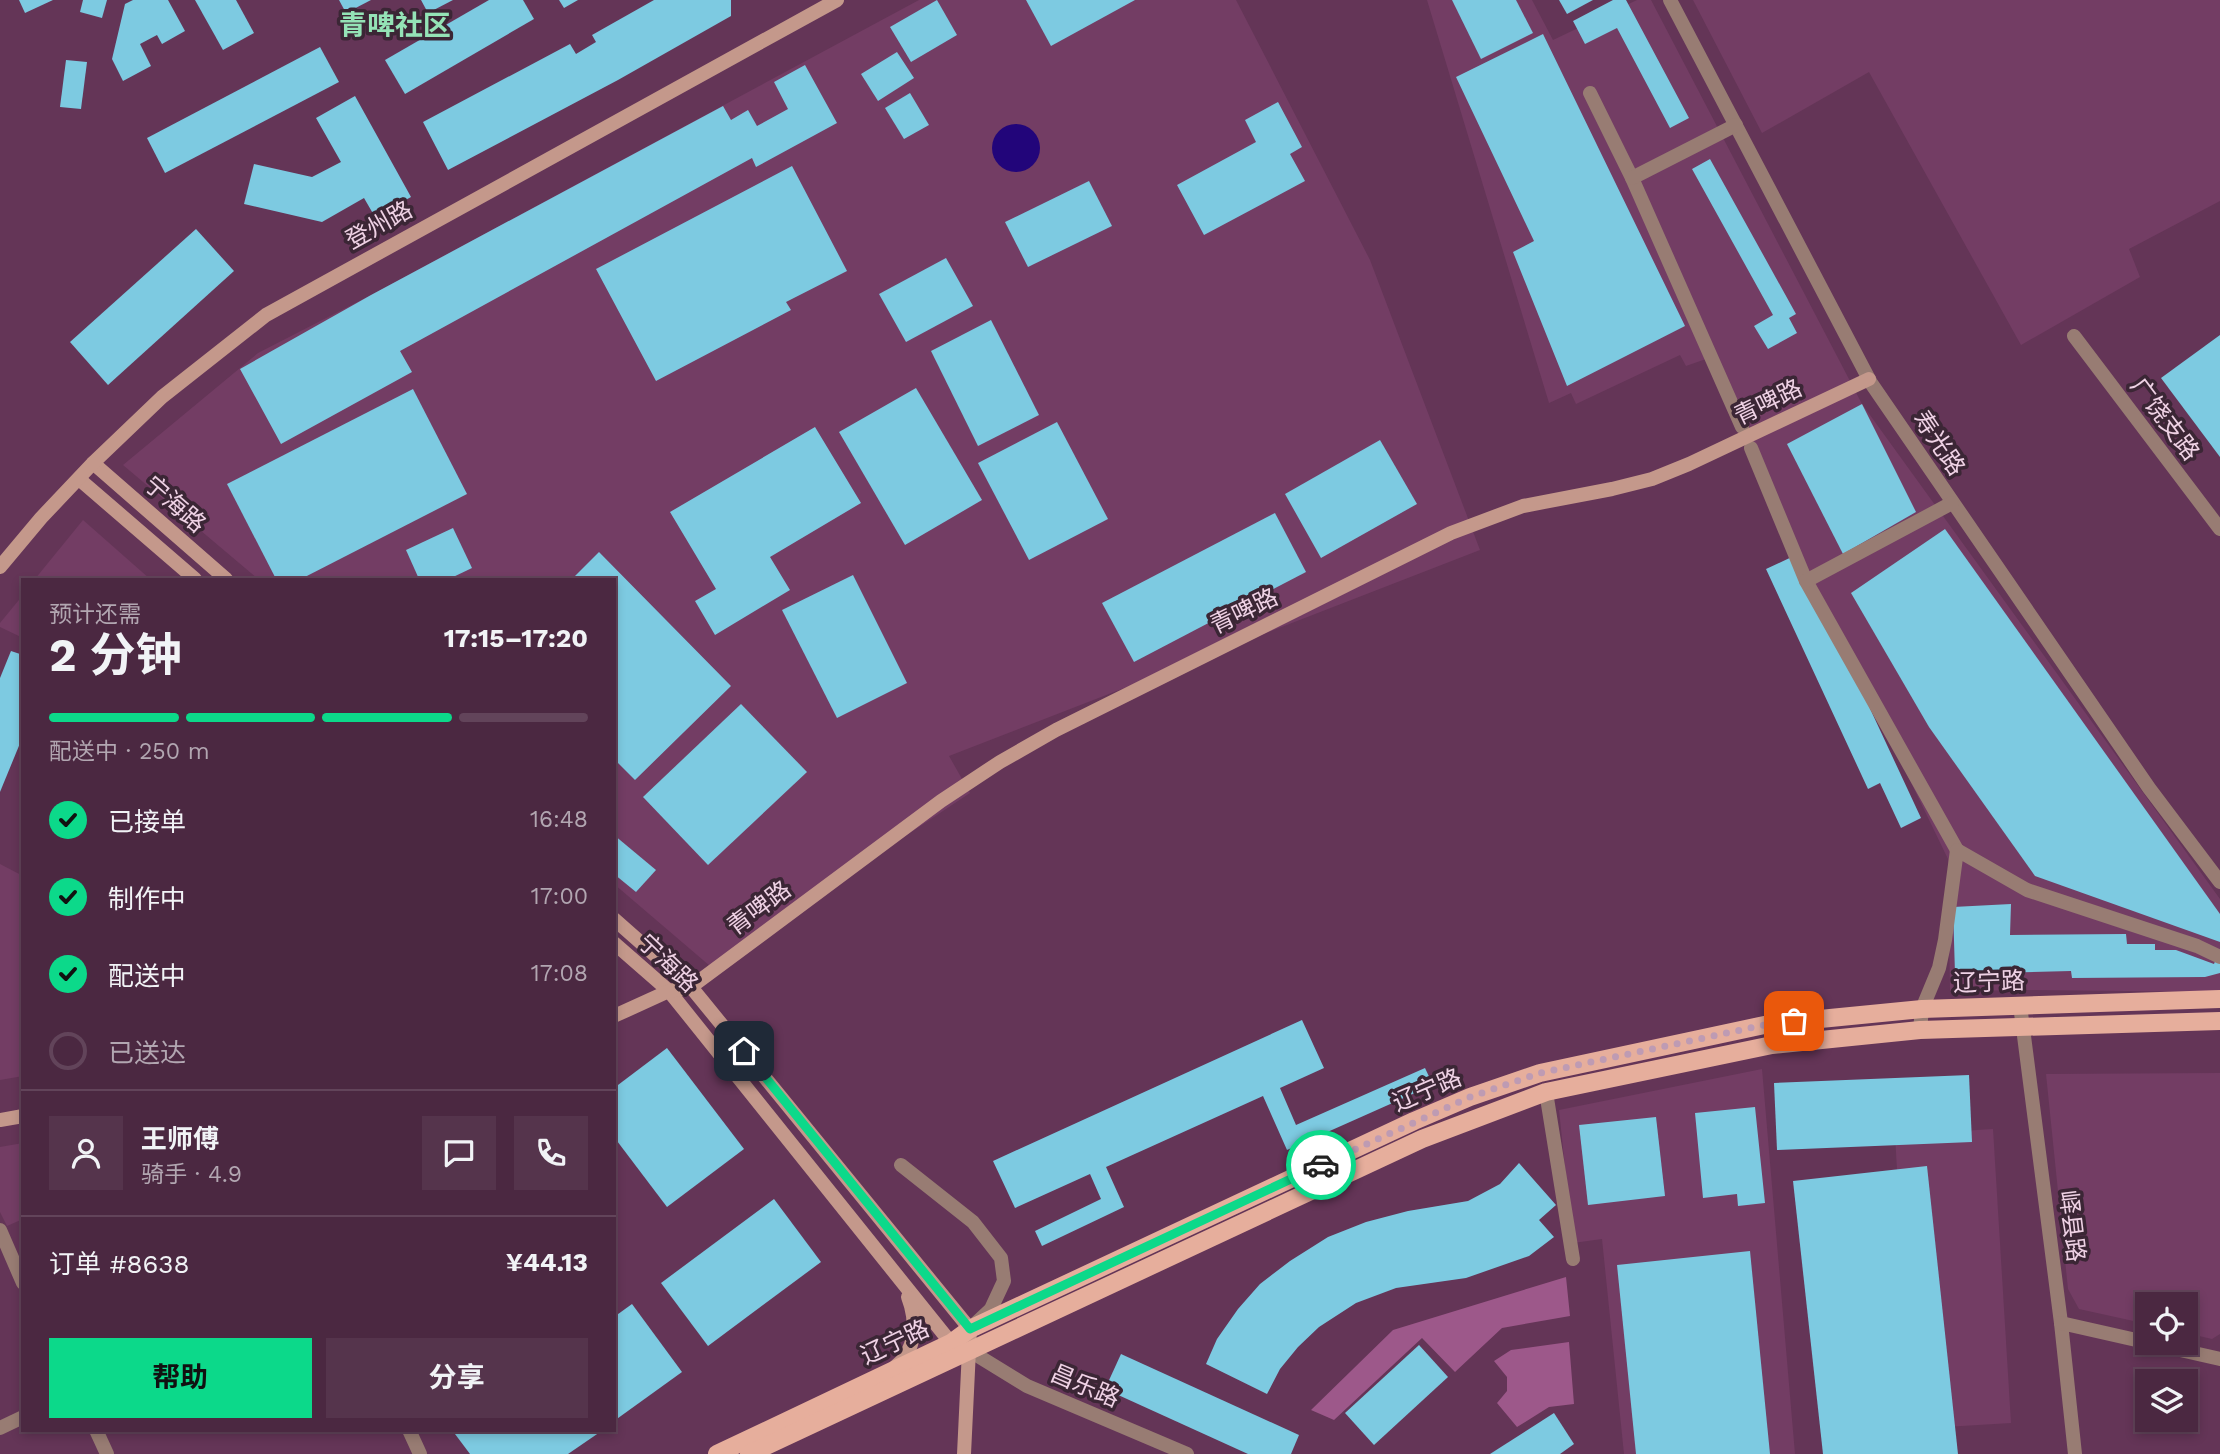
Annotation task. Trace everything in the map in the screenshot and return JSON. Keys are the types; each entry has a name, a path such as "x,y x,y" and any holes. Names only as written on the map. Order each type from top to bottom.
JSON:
{"main road":[{"name":"辽宁路","path":"717,1454 951,1343 970,1329 1414,1121 1470,1097 1540,1073 1769,1024 1922,1009 2220,999"},
{"name":"辽宁路","path":"749,1454 1422,1139 1546,1092 1772,1045 1920,1030 2220,1021"}],"street":[{"name":"登州路","path":"0,567 41,518 93,463 162,397 266,315 814,5 837,0"},
{"name":"寿光路","path":"1670,0 1869,379 2149,788 2220,882"},
{"path":"1590,93 1632,178 1742,427"},
{"path":"1632,178 1736,125"},
{"name":"广饶支路","path":"2074,336 2220,528"},
{"name":"青啤路","path":"691,987 941,801 1000,762 1056,730 1451,533 1522,506 1651,479 1689,464 1869,379"},
{"path":"1751,448 1806,581 1957,850 2027,890 2196,946 2220,957"},
{"name":"宁海路","path":"93,463 225,578"},
{"name":"宁海路","path":"79,479 194,578"},
{"path":"1806,581 1952,503"},
{"path":"1920,1030 1922,1009 1939,968 1945,940 1957,850"},
{"name":"宁海路","path":"616,921 691,987 970,1329"},
{"name":"宁海路","path":"616,945 669,991 905,1289 951,1343 970,1351"},
{"path":"616,1015 669,991 691,987"},
{"name":"峄县路","path":"2020,1005 2075,1454"},
{"path":"1546,1092 1573,1259"},
{"path":"0,1120 21,1116"},
{"path":"901,1165 973,1222 1001,1258 1004,1281 996,1300 991,1309 970,1329 964,1454"},
{"path":"0,1230 21,1278"},
{"path":"886,1374 901,1363 914,1331 914,1313 905,1289"},
{"path":"2061,1323 2220,1360"},
{"name":"昌乐路","path":"970,1351 1027,1386 1187,1454"},
{"path":"0,1428 21,1418"},
{"path":"97,1432 107,1454"},
{"path":"410,1432 420,1454"}],"shaded area":[{"path":"919,0 1236,0 1370,260 1480,550 949,756 970,793 710,966 616,886 616,578 257,578 123,465 258,353"},
{"path":"1427,0 1532,0 1553,40 1637,0 1651,0 1862,404 2220,899 2220,992 1950,991 1948,859 1706,359 1686,366 1680,355 1576,404 1571,393 1549,403"},
{"path":"1693,0 2220,0 2220,201 2129,249 2140,277 2021,345 1869,72 1762,133"},
{"path":"1016,124 1033,131 1040,148 1033,165 1016,172 999,165 992,148 999,131"},
{"path":"83,520 149,578 36,578"},
{"path":"21,597 21,637 0,627 0,623"},
{"path":"0,864 21,875 21,1076 0,1080"},
{"path":"1762,1069 1795,1454 1624,1454 1602,1239 1573,1243 1559,1110"},
{"path":"2220,1073 2220,1334 2212,1339 2198,1336 2198,1292 2135,1292 2135,1321 2079,1309 2068,1289 2046,1074"},
{"path":"1993,1129 2011,1423 1912,1429 1895,1135"},
{"path":"21,1143 21,1220 7,1226 0,1212 0,1147"},
{"path":"1566,1277 1570,1316 1502,1328 1455,1372 1422,1338 1334,1420 1311,1410 1393,1330"},
{"path":"1569,1342 1574,1404 1549,1407 1517,1427 1497,1403 1507,1391 1507,1377 1494,1361 1511,1350"}],"building":[{"path":"19,0 53,0 25,13"},
{"path":"83,0 107,0 102,18 80,12"},
{"path":"133,0 168,0 185,31 162,44 157,35 140,44 151,66 123,81 112,59 125,4"},
{"path":"195,0 236,0 254,33 223,50"},
{"path":"339,0 371,0 346,13"},
{"path":"421,0 453,0 428,13"},
{"path":"489,0 523,0 534,19 405,94 385,60"},
{"path":"559,0 578,0 564,8"},
{"path":"654,0 731,0 731,16 618,80 448,170 423,122 570,44 576,54 596,42 592,35"},
{"path":"937,0 957,35 911,62 890,27"},
{"path":"1026,0 1135,0 1051,46"},
{"path":"1452,0 1516,0 1533,33 1481,59"},
{"path":"1559,0 1593,0 1567,14"},
{"path":"1613,0 1626,0 1689,118 1670,128 1617,28 1585,44 1573,21"},
{"path":"1543,34 1685,326 1567,386 1513,252 1534,241 1456,77"},
{"path":"320,47 339,82 165,173 147,138"},
{"path":"897,52 914,78 878,101 861,74"},
{"path":"66,60 87,62 81,109 60,107"},
{"path":"805,65 837,123 756,167 752,158 400,351 412,372 281,444 240,369 371,295 723,106 731,120 748,110 757,126 788,109 774,82"},
{"path":"910,93 929,125 904,139 885,108"},
{"path":"355,96 411,197 375,217 364,198 322,222 244,204 254,164 312,177 341,162 316,118"},
{"path":"1278,102 1302,147 1290,154 1305,181 1204,235 1177,185 1256,142 1245,120"},
{"path":"1710,159 1796,314 1789,318 1797,333 1768,349 1754,326 1773,315 1692,169"},
{"path":"792,166 847,271 786,302 791,310 656,381 596,269"},
{"path":"1089,181 1112,226 1028,267 1005,222"},
{"path":"196,229 234,271 108,385 70,342"},
{"path":"946,258 973,306 906,342 879,294"},
{"path":"991,320 1039,415 978,446 931,351"},
{"path":"2220,335 2220,457 2161,378"},
{"path":"916,388 982,500 905,545 839,432"},
{"path":"413,389 467,494 303,578 275,578 227,484"},
{"path":"1862,404 1916,512 1843,554 1787,444"},
{"path":"1057,422 1108,519 1029,560 978,463"},
{"path":"815,427 861,503 770,557 790,590 715,635 695,601 716,589 670,512"},
{"path":"1380,440 1417,504 1321,558 1285,494"},
{"path":"1275,513 1306,572 1134,662 1102,603"},
{"path":"453,528 472,568 451,578 419,578 406,550"},
{"path":"1945,529 2220,914 2220,942 2035,876 1929,727 1851,593"},
{"path":"599,552 731,686 635,780 616,761 616,578 573,578"},
{"path":"1798,554 1921,818 1901,828 1880,783 1868,789 1766,569"},
{"path":"853,575 907,683 837,718 782,610"},
{"path":"11,651 21,654 21,741 0,792 0,678"},
{"path":"741,704 807,772 708,865 643,797"},
{"path":"616,837 656,870 636,892 616,876"},
{"path":"2011,904 2010,935 2126,934 2127,944 2155,944 2155,950 2176,950 2214,964 2220,949 2220,973 2205,977 2072,978 2071,971 1955,974 1953,907"},
{"path":"1302,1020 1324,1068 1280,1088 1296,1125 1425,1068 1433,1085 1287,1150 1263,1096 1106,1167 1124,1207 1042,1246 1035,1231 1101,1199 1090,1174 1015,1208 993,1161"},
{"path":"667,1048 744,1149 667,1207 616,1140 616,1086"},
{"path":"1969,1075 1972,1142 1777,1150 1774,1083"},
{"path":"1755,1107 1765,1203 1738,1206 1737,1194 1703,1198 1695,1113"},
{"path":"1656,1117 1665,1196 1588,1205 1579,1125"},
{"path":"1519,1163 1556,1205 1539,1220 1554,1237 1529,1256 1466,1278 1396,1288 1356,1303 1319,1327 1298,1347 1280,1369 1267,1394 1206,1364 1217,1339 1238,1309 1260,1284 1290,1261 1328,1237 1366,1222 1408,1211 1468,1201 1500,1184"},
{"path":"1927,1166 1958,1454 1823,1454 1793,1181"},
{"path":"774,1199 821,1262 708,1346 661,1283"},
{"path":"1750,1251 1770,1454 1636,1454 1617,1265"},
{"path":"632,1304 682,1372 616,1420 616,1316"},
{"path":"1419,1345 1448,1377 1374,1445 1345,1413"},
{"path":"1121,1354 1299,1435 1291,1454 1248,1454 1105,1389"},
{"path":"1554,1413 1574,1444 1560,1454 1490,1454"},
{"path":"600,1432 568,1454 470,1454 455,1434"}],"way so far":[{"path":"1321,1165 1470,1097 1540,1073 1794,1021"}],"district":[{"name":"青啤社区","path":"395,25"}],"route":[{"path":"744,1051 970,1329 1321,1165"}]}
